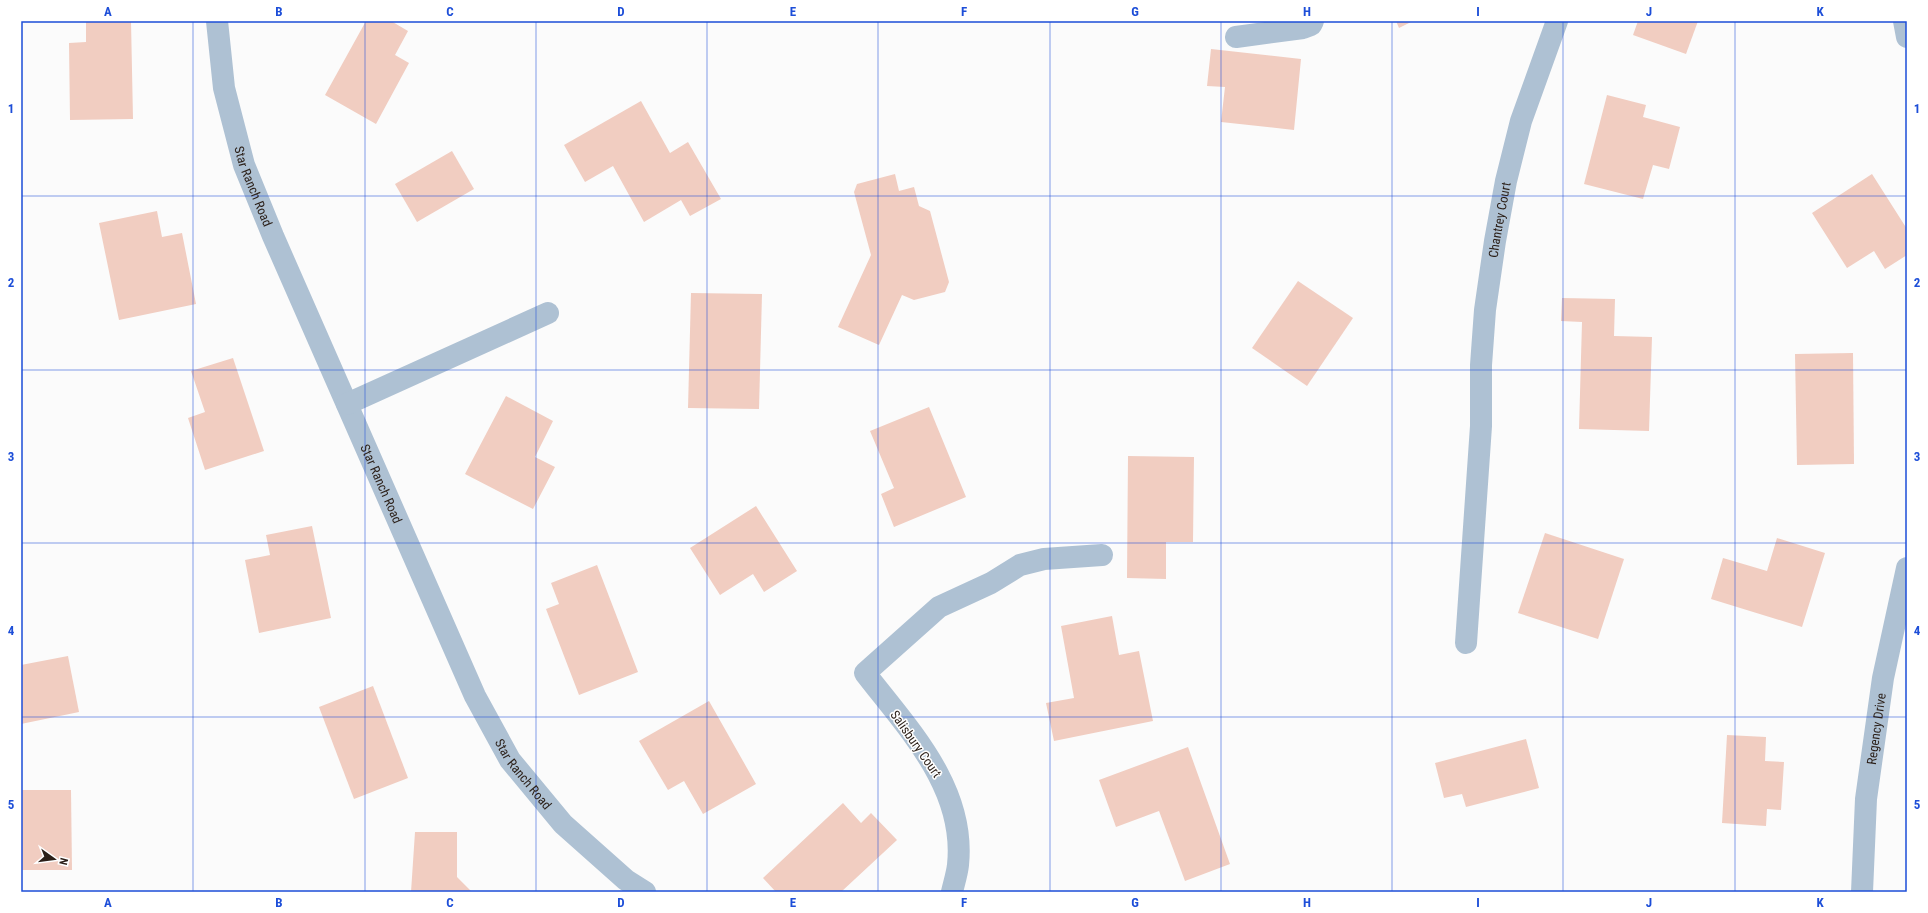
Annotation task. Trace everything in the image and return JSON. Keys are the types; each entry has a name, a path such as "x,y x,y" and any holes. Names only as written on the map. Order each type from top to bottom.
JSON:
{"street":[{"name":"Star Ranch Road","path":"217,21 224,88 244,165 273,236 475,696 510,760 563,824 626,880 645,892"},
{"path":"1236,37 1303,28 1311,25 1313,21"},
{"name":"Chantrey Court","path":"1466,644 1481,426 1481,365 1485,310 1505,189 1521,121 1557,21"},
{"path":"1904,21 1907,37"},
{"path":"347,404 548,312"},
{"name":"Salisbury Court","path":"952,892 958,865 958,835 952,803 939,774 915,738 865,673 939,607 991,583 1020,565 1044,559 1102,555"},
{"name":"Regency Drive","path":"1862,892 1867,792 1883,678 1907,568"}],"building":[{"path":"86,21 131,21 133,119 70,120 69,43 86,42"},
{"path":"366,21 391,21 408,31 395,55 409,63 376,124 325,95"},
{"path":"1396,21 1413,21 1399,28"},
{"path":"1638,21 1698,21 1686,54 1633,35"},
{"path":"1211,49 1301,59 1294,130 1221,122 1225,87 1207,86"},
{"path":"1607,95 1646,105 1643,117 1680,127 1669,169 1653,165 1643,199 1584,184"},
{"path":"641,101 670,153 688,142 721,199 690,216 681,200 644,222 613,166 585,182 564,145"},
{"path":"452,151 474,189 417,222 395,184"},
{"path":"895,174 899,191 914,187 919,206 930,211 949,282 945,292 914,300 902,295 879,345 838,327 871,255 854,192 857,184"},
{"path":"1872,174 1907,229 1907,255 1885,269 1874,251 1847,268 1812,213"},
{"path":"157,211 162,237 182,233 196,304 119,320 99,223"},
{"path":"1298,281 1353,318 1307,386 1252,348"},
{"path":"691,293 762,294 759,409 688,408"},
{"path":"1562,298 1615,299 1614,336 1652,337 1649,431 1579,429 1582,322 1561,321"},
{"path":"1853,353 1854,464 1797,465 1795,354"},
{"path":"233,358 264,451 205,470 188,418 205,412 191,371"},
{"path":"506,396 553,421 535,457 555,467 533,509 465,474"},
{"path":"929,407 966,497 894,527 881,494 894,488 870,431"},
{"path":"1128,456 1194,457 1193,542 1166,542 1166,579 1127,578"},
{"path":"756,506 797,571 764,592 753,574 720,595 690,548"},
{"path":"312,526 331,618 259,633 245,560 270,555 266,535"},
{"path":"1545,533 1624,559 1598,639 1518,613"},
{"path":"1777,538 1825,553 1802,627 1711,599 1723,558 1767,571"},
{"path":"597,565 638,672 579,695 546,609 559,604 551,583"},
{"path":"1112,616 1119,655 1139,651 1153,721 1054,741 1046,703 1074,698 1061,626"},
{"path":"68,656 79,712 21,724 21,665"},
{"path":"373,686 408,778 354,799 319,707"},
{"path":"709,701 756,784 703,814 684,781 668,790 639,741"},
{"path":"1727,735 1766,737 1765,761 1784,762 1781,810 1767,809 1766,826 1722,823"},
{"path":"1526,739 1539,788 1466,807 1462,794 1444,798 1435,763"},
{"path":"1188,747 1230,864 1185,881 1159,811 1116,827 1099,780"},
{"path":"21,790 71,790 72,870 21,870"},
{"path":"843,803 861,823 871,813 897,840 841,892 776,892 763,878"},
{"path":"415,832 457,832 457,877 472,892 411,892"}]}
